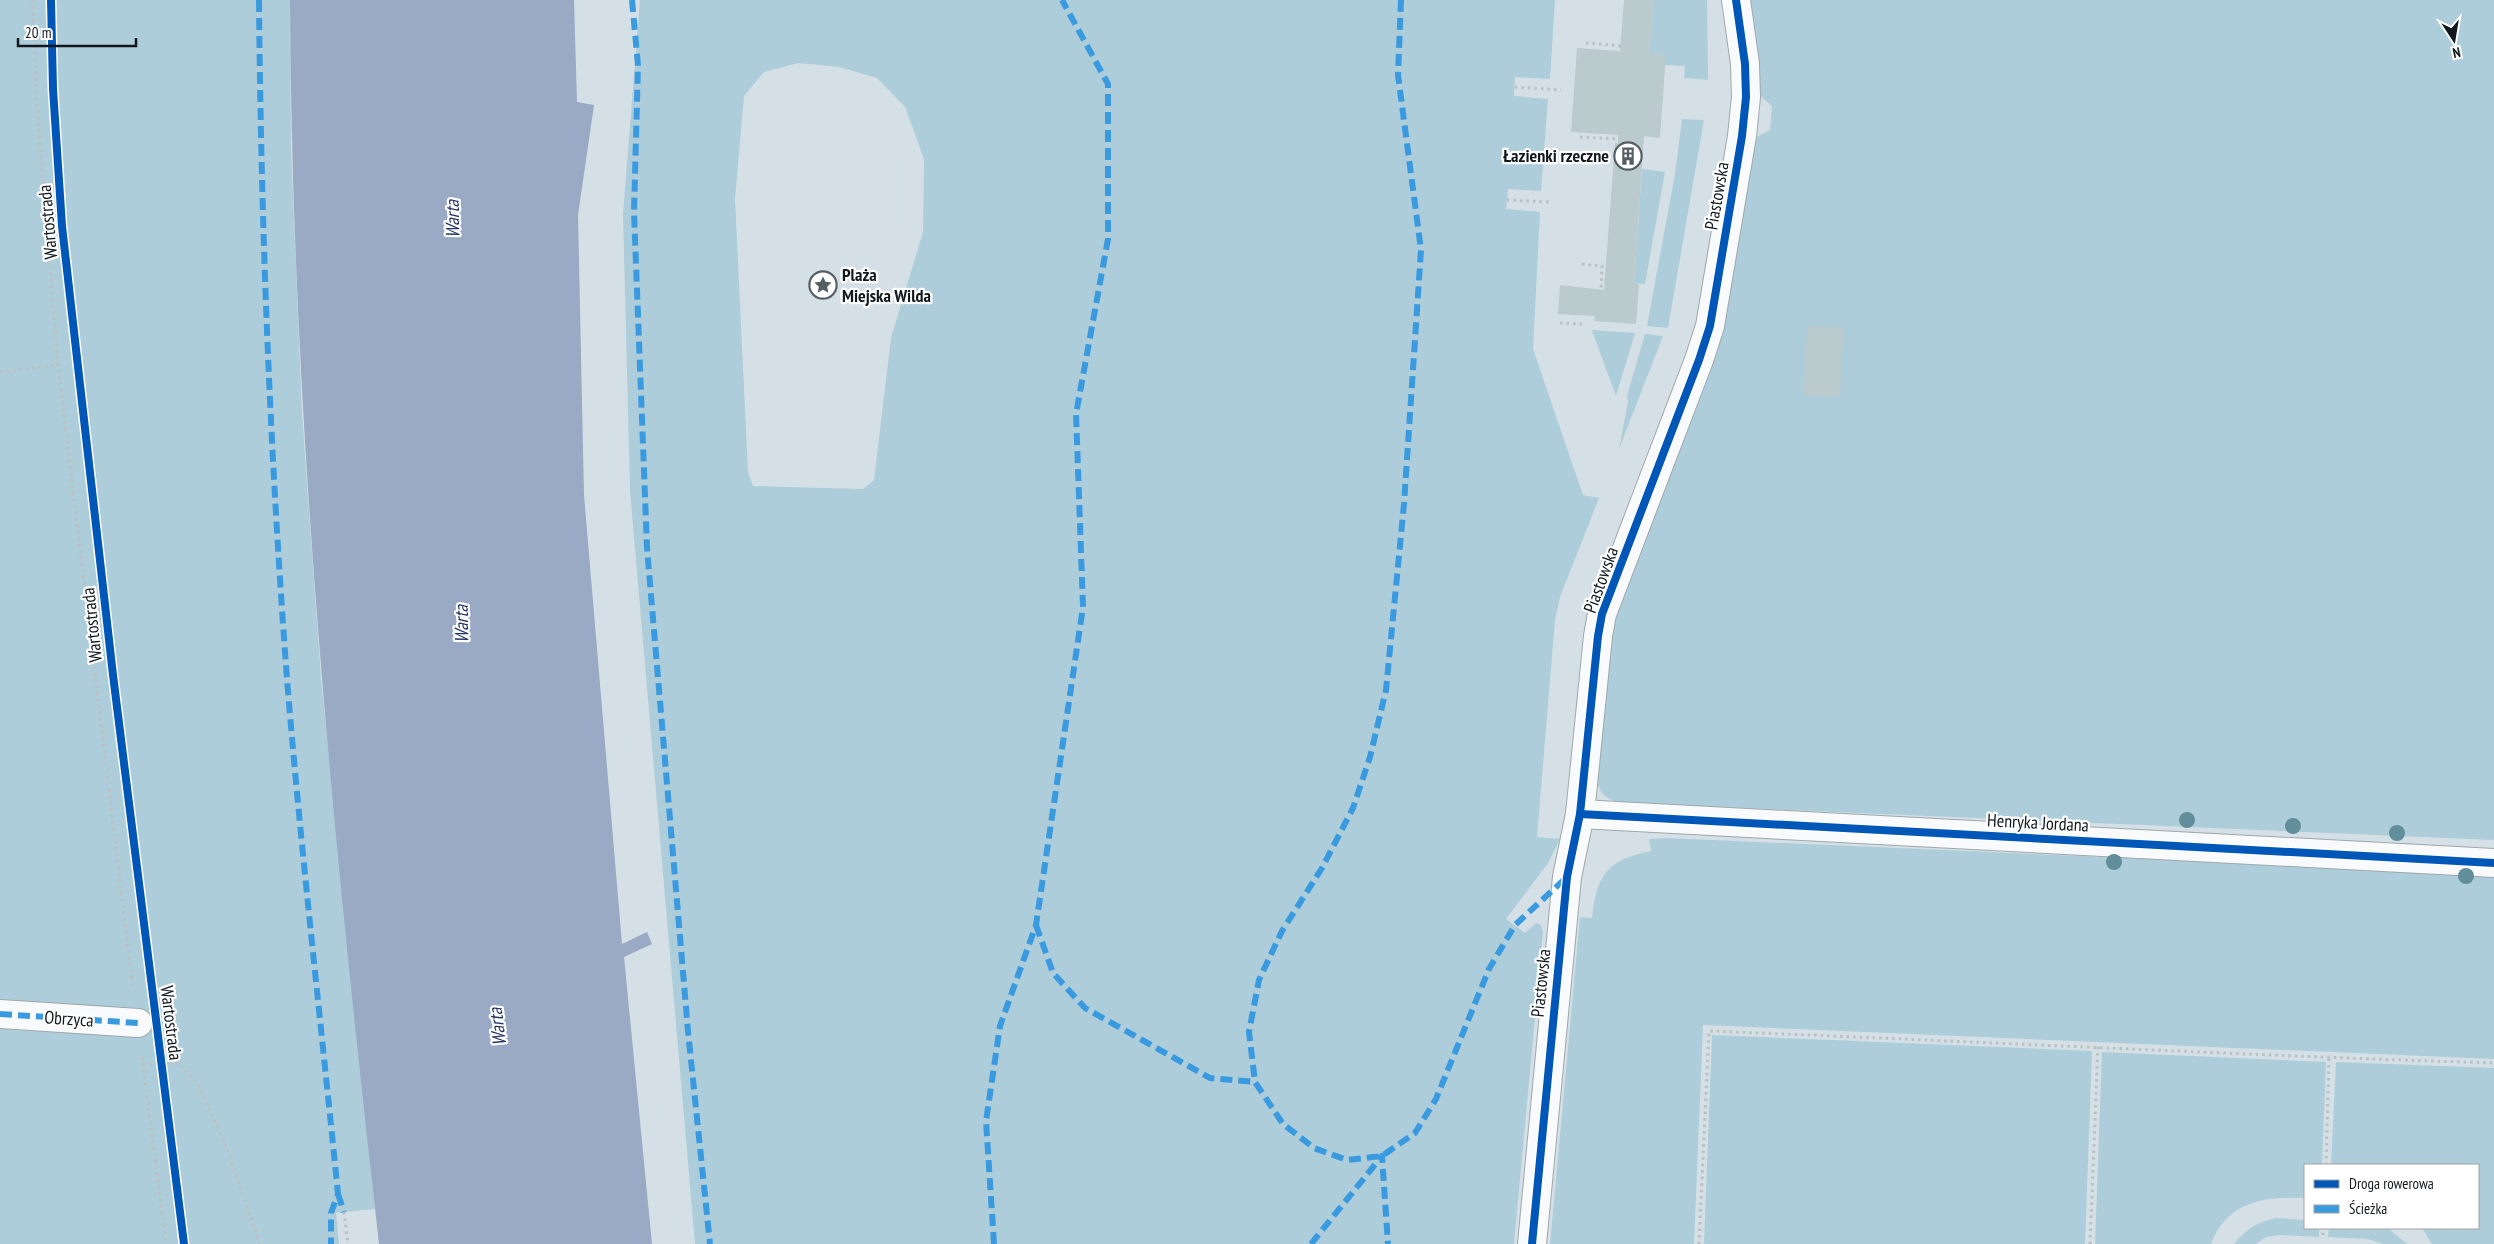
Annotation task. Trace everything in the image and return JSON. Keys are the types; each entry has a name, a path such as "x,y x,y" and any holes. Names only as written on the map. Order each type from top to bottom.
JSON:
{"street":[{"name":"Piastowska","path":"1532,1244 1567,877 1580,814 1594,657 1602,614 1700,360 1710,326 1742,136 1746,97 1745,64 1736,0"},
{"name":"Henryka Jordana","path":"1580,814 2494,862"},
{"name":"Obrzyca","path":"0,1014 138,1023"}],"path":[{"path":"1586,43 1621,46"},
{"path":"1514,87 1561,90"},
{"path":"1580,137 1618,139"},
{"path":"1507,200 1552,202"},
{"path":"1582,264 1602,266 1601,290"},
{"path":"1560,323 1582,324"},
{"path":"0,372 58,365"},
{"path":"1699,1244 1708,1031 2098,1046 2330,1058 2494,1063"},
{"path":"2090,1244 2098,1046"},
{"path":"2326,1164 2330,1058"},
{"path":"143,1064 176,1062 197,1083 224,1140 260,1244"},
{"path":"344,1212 348,1244"},
{"path":"2323,1229 2323,1235"}],"shaded area":[{"path":"0,0 290,0 291,145 302,413 321,678 375,1209 336,1213 339,1244 0,1244"},
{"path":"640,0 1555,0 1550,79 1515,77 1514,96 1548,99 1541,191 1508,189 1506,209 1540,212 1533,349 1583,495 1599,498 1560,597 1555,620 1537,837 1560,839 1548,863 1506,919 1525,933 1536,923 1540,924 1543,931 1514,1244 695,1244 630,491 623,213","holes":["798,63 839,67 877,78 905,107 924,159 923,232 891,338 874,480 863,489 753,486 748,472 735,199 744,96 764,72"]},
{"path":"1653,0 1707,0 1708,80 1684,78 1685,66 1665,65 1649,53"},
{"path":"1748,0 2494,0 2494,840 1623,803 1609,799 1603,794 1597,781 1610,635 1753,139 1770,130 1772,106 1757,93"},
{"path":"1682,119 1704,120 1668,328 1647,326 1675,174"},
{"path":"1642,169 1665,172 1645,284 1634,283"},
{"path":"1592,330 1635,333 1616,396 1595,339"},
{"path":"1645,334 1663,336 1619,449 1628,402 1627,396"},
{"path":"1666,838 2494,874 2494,1059 1703,1025 1694,1244 1550,1244 1580,917 1592,918 1597,890 1607,871 1624,859 1651,851 1649,839"},
{"path":"1712,1035 2092,1051 2085,1244 1704,1244"},
{"path":"2102,1052 2326,1062 2322,1164 2304,1164 2304,1198 2276,1198 2249,1204 2227,1218 2211,1244 2095,1244"},
{"path":"2336,1062 2494,1068 2494,1244 2432,1244 2423,1229 2479,1229 2479,1164 2331,1164"},
{"path":"2276,1218 2304,1220 2304,1229 2319,1229 2319,1237 2279,1235 2266,1237 2256,1244 2234,1244 2252,1227"},
{"path":"2329,1229 2389,1229 2407,1244 2383,1244 2368,1239 2328,1237"}],"water":[{"name":"Warta","path":"290,0 574,0 577,102 594,105 578,215 584,495 622,944 647,932 652,944 624,957 652,1244 379,1244 346,934 318,623 298,312 292,156"}],"building":[{"name":"Łazienki rzeczne","path":"1624,0 1653,0 1649,53 1666,54 1660,138 1644,136 1634,283 1639,284 1636,324 1594,321 1595,316 1558,314 1560,285 1604,290 1615,143 1618,143 1618,135 1571,132 1577,48 1620,51"},
{"path":"1807,326 1843,328 1840,397 1804,395"}],"marked path":[{"path":"259,0 264,255 271,425 287,679 338,1194 331,1213 331,1244"},
{"path":"632,0 638,65 634,212 647,548 688,1031 710,1244"},
{"path":"994,1244 986,1121 1000,1026 1036,925 1083,607 1076,414 1108,239 1108,84 1062,0"},
{"path":"1401,0 1398,75 1421,250 1404,504 1386,690 1370,757 1353,808 1322,868 1282,931 1259,980 1249,1032 1255,1082 1283,1124 1314,1148 1347,1160 1382,1156 1415,1133 1436,1099 1489,969 1515,925 1567,877"},
{"path":"1036,925 1053,973 1085,1008 1210,1078 1255,1082"},
{"path":"0,1014 138,1023"},
{"path":"1311,1244 1382,1156 1388,1244"},
{"path":"338,1194 344,1212"}],"cycle path":[{"name":"Wartostrada","path":"51,0 53,89 62,226 113,675 184,1244"},
{"path":"1532,1244 1567,877 1580,814 1598,636 1602,614 1699,360 1710,326 1742,136 1746,97 1745,64 1736,0"},
{"path":"1580,814 2494,863"}],"place":[{"name":"Łazienki rzeczne","path":"1628,156"},
{"name":"Plaża Miejska Wilda","path":"823,285"}]}
